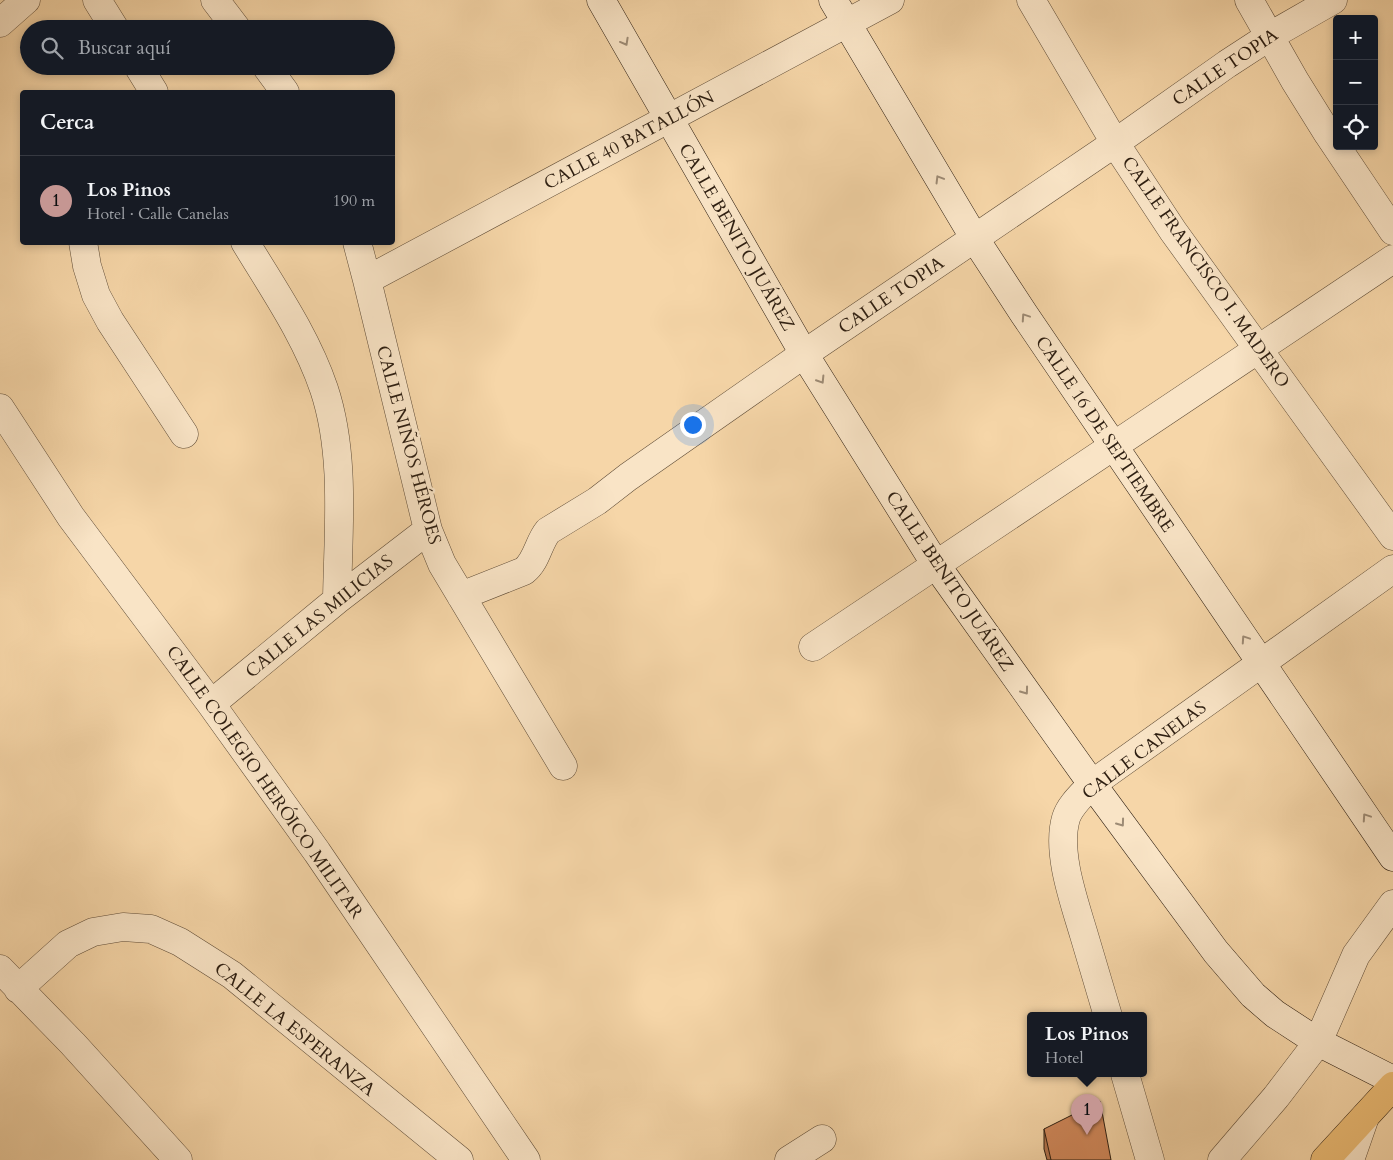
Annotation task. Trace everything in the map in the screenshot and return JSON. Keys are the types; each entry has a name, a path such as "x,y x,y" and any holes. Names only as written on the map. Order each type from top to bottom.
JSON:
{"main road":[{"path":"1325,1160 1393,1086"}],"street":[{"path":"0,24 26,0"},
{"path":"97,0 109,20"},
{"path":"215,0 231,20"},
{"name":"CALLE BENITO JUÁREZ","path":"601,0 804,354 936,565 1092,784 1216,952 1253,995 1275,1014 1318,1042 1393,1080"},
{"name":"CALLE 40 BATALLÓN","path":"367,280 669,119 839,11 890,0"},
{"name":"CALLE FRANCISCO I. MADERO","path":"1031,0 1115,143 1174,231 1393,536"},
{"path":"1249,0 1328,134 1393,231"},
{"name":"CALLE TOPIA","path":"461,596 524,571 531,566 543,537 548,531 598,501 804,354 1270,36 1332,0"},
{"name":"CALLE 16 DE SEPTIEMBRE","path":"839,11 974,239 1393,857"},
{"path":"144,75 153,90"},
{"path":"272,75 283,90"},
{"path":"84,245 87,266 96,295 110,321 184,434"},
{"path":"247,245 311,355 331,415 339,466 337,600"},
{"name":"CALLE NIÑOS HÉROES","path":"358,245 428,530 442,564 563,766"},
{"path":"813,647 1393,259"},
{"name":"CALLE COLEGIO HERÓICO MILITAR","path":"0,408 71,517 211,704 317,852 526,1160"},
{"name":"CALLE LAS MILICIAS","path":"211,704 337,600 428,530"},
{"name":"CALLE CANELAS","path":"1107,1012 1069,885 1064,858 1066,817 1078,799 1092,784 1393,569"},
{"path":"1222,1160 1276,1097 1318,1042 1356,955 1393,904"},
{"name":"CALLE LA ESPERANZA","path":"18,989 68,944 94,932 123,927 151,929 180,942 232,975 459,1160"},
{"path":"0,969 115,1089 178,1160"},
{"path":"1126,1077 1150,1160"},
{"path":"1350,1160 1365,1117"},
{"path":"789,1160 822,1139"}],"building":[{"path":"1100,1101 1111,1160 1051,1160 1044,1129"}],"place":[{"name":"Los Pinos","path":"1087,1135"}]}
